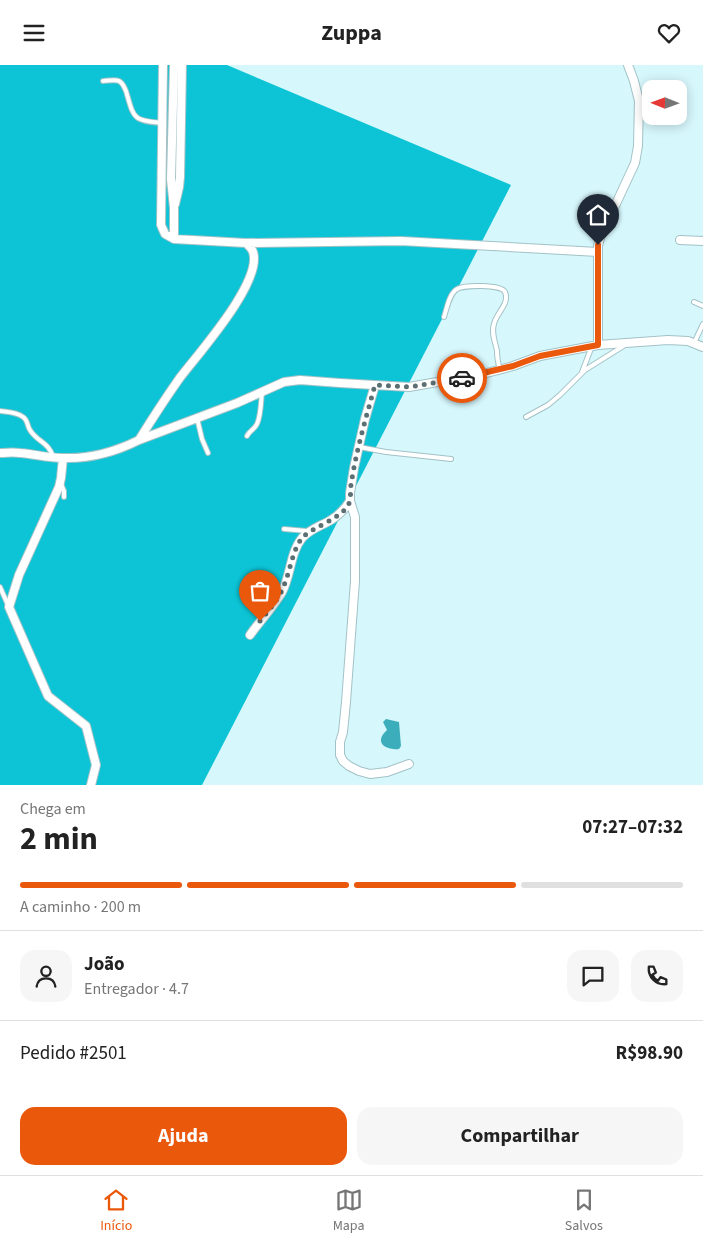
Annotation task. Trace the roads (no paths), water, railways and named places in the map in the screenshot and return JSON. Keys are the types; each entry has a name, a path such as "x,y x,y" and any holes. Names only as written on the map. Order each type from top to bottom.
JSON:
{"street":[{"path":"163,65 160,225 165,234 174,239 246,243 401,241 598,252"},
{"path":"174,65 171,179 174,208 174,239"},
{"path":"174,208 180,177 182,65"},
{"path":"595,345 600,238 634,163 638,146 639,101 628,65"},
{"path":"680,241 703,241"},
{"path":"139,440 172,390 228,316 242,294 254,263 253,252 246,243"},
{"path":"0,453 19,453 63,458 110,452 237,403 284,382 300,380 410,387 500,370 540,356 595,345 668,340 688,341 703,347"},
{"path":"375,385 365,419 351,486 350,501 356,517 355,572 346,702 340,755 349,766 370,774 387,772 410,764"},
{"path":"63,458 60,483 19,575 9,607 48,696 86,726 96,765 91,785"},
{"path":"250,635 282,592 301,539 310,531 344,511 350,501"}],"lane":[{"path":"104,81 121,82 132,112 138,118 148,122 163,123"},
{"path":"444,317 455,290 462,286 492,286 501,288 505,293 505,302 494,322 492,330 500,370"},
{"path":"694,302 703,306"},
{"path":"694,343 703,324"},
{"path":"526,417 548,405 581,374 629,343"},
{"path":"581,374 595,345"},
{"path":"247,436 258,423 262,392"},
{"path":"0,411 23,417 27,422 29,430 50,448 53,457"},
{"path":"196,419 208,453"},
{"path":"359,447 451,459"},
{"path":"60,483 64,497"},
{"path":"284,529 310,531"},
{"path":"0,587 9,607"}]}
